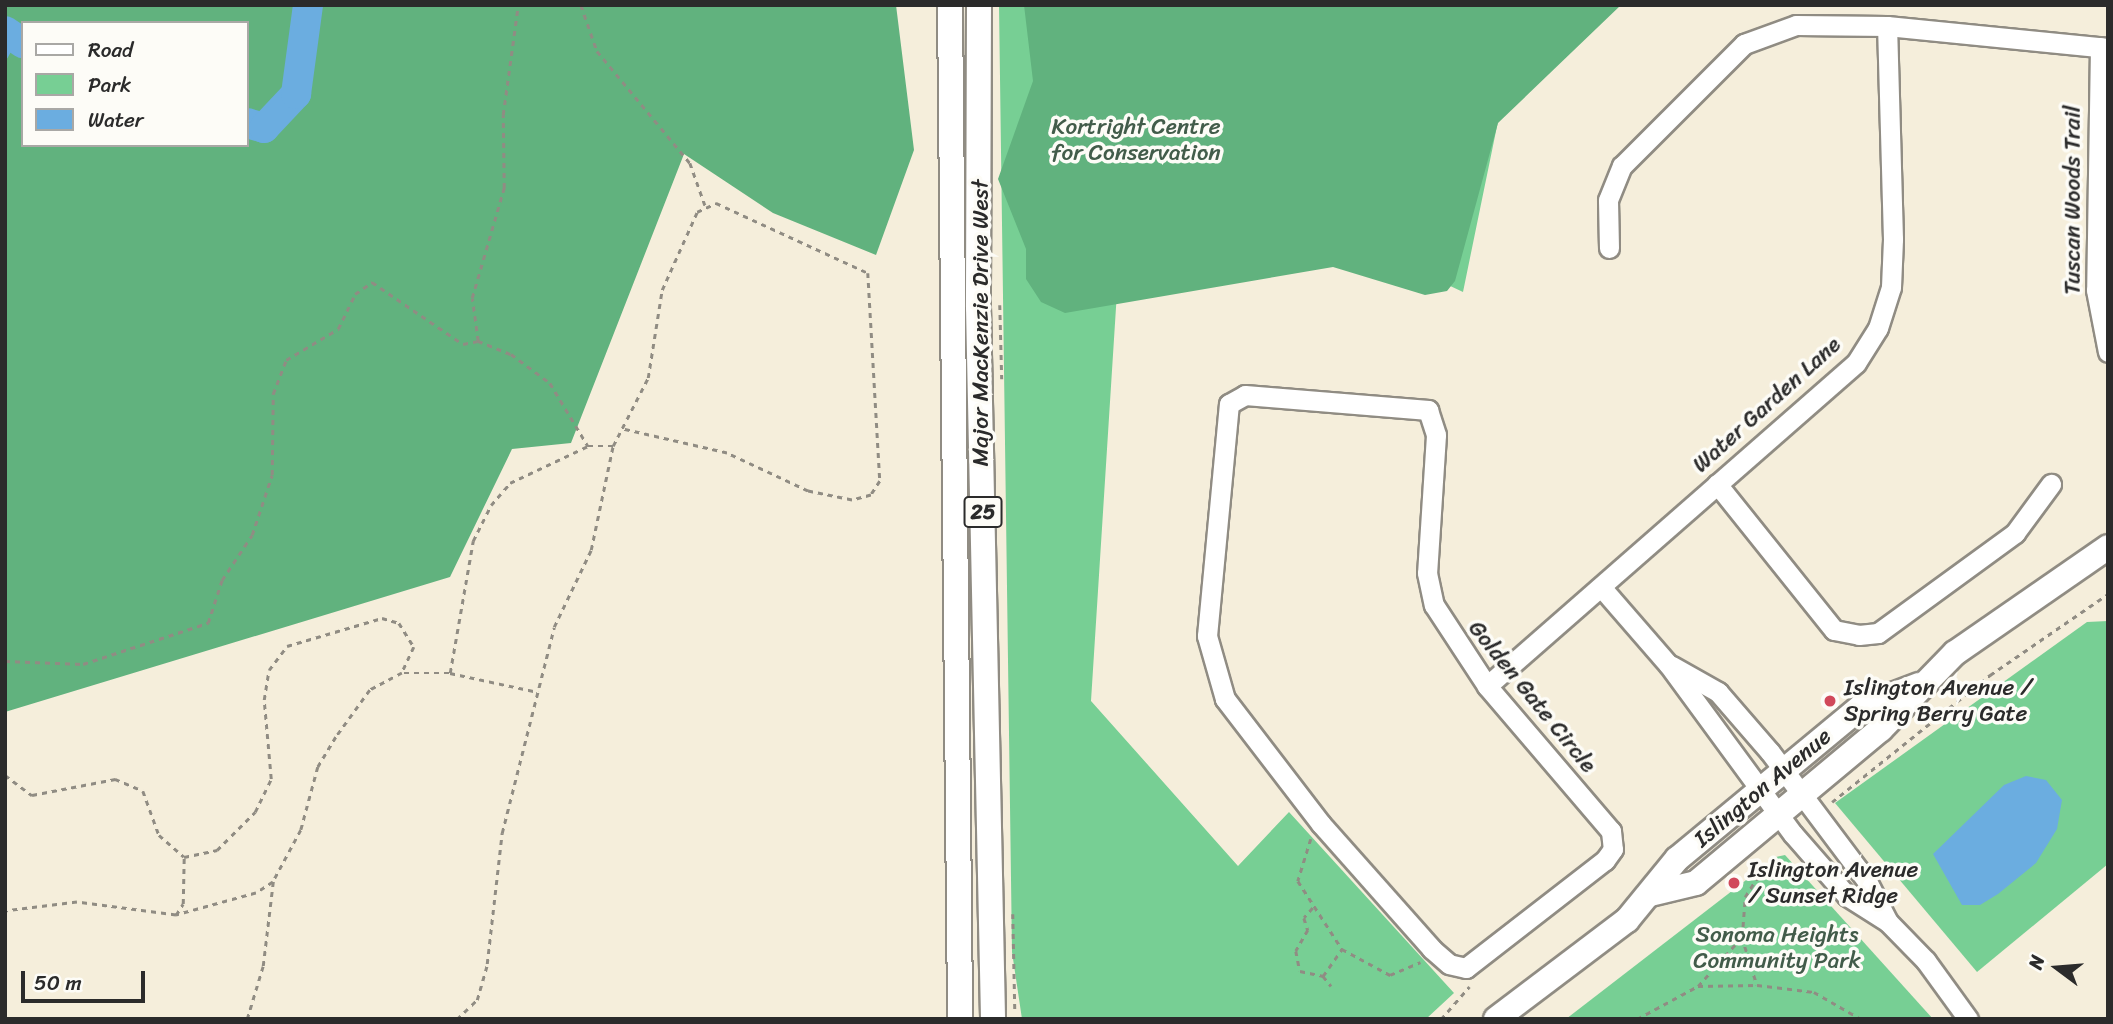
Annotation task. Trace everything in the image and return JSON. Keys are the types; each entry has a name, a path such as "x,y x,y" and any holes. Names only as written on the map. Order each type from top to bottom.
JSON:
{"main road":[{"name":"Major MacKenzie Drive West","path":"950,5 960,1019"},
{"name":"Major MacKenzie Drive West","path":"979,5 978,307 993,1019"},
{"name":"Islington Avenue","path":"1650,894 1696,883 1881,729 1955,653 2108,547"},
{"name":"Islington Avenue","path":"1496,1019 1627,920 1677,859 1861,707 1926,682"}],"street":[{"path":"1609,248 1608,200 1622,166 1744,44 1796,25 1887,26 2104,47"},
{"name":"Water Garden Lane","path":"1487,686 1856,363 1878,328 1892,263 1887,26"},
{"name":"Tuscan Woods Trail","path":"2104,47 2096,277 2108,352"},
{"name":"Golden Gate Circle","path":"1245,395 1428,410 1436,435 1427,573 1434,605 1487,686 1611,831 1613,849 1605,860 1466,968 1448,964 1432,949 1321,824 1225,699 1207,636 1229,404 1245,395"},
{"path":"1717,484 1834,630 1859,635 1878,633 2015,533 2051,484"},
{"path":"1601,587 1668,664 1779,814 1847,896 1888,922"},
{"path":"1668,664 1718,692 1783,771 1867,881 1888,922 1968,1019"}],"path":[{"path":"478,341 472,298 504,188 503,114 518,5"},
{"path":"457,1019 477,1000 487,964 502,833 554,628 591,550 613,446 648,378 662,290 705,205 691,163 597,51 581,5"},
{"path":"623,429 727,453 808,491 852,500 871,495 880,481 868,273 716,203 705,205"},
{"path":"5,661 83,664 208,623 222,580 252,535 272,475 274,394 286,360 338,328 355,294 372,282 463,344 478,341 511,354 550,383 588,446"},
{"path":"450,673 473,541 491,505 510,483 588,446 613,446"},
{"path":"1829,804 1990,675 2108,594"},
{"path":"2102,598 2108,599"},
{"path":"184,857 217,850 255,812 271,779 264,701 269,670 287,646 382,618 398,622 414,647 402,673"},
{"path":"247,1019 263,966 273,881 313,803 318,767 335,737 370,690 402,673 450,673 538,691"},
{"path":"5,775 32,795 115,779 143,791 159,835 184,857 183,904 176,915"},
{"path":"1321,824 1297,875 1314,907 1342,949 1390,975 1411,970 1421,959"},
{"path":"1757,985 1742,937 1745,897 1764,866"},
{"path":"5,911 77,902 176,915 216,909 273,881"},
{"path":"1314,907 1304,918 1308,930 1296,961 1307,976 1323,976"},
{"path":"1637,1019 1699,986 1742,937"},
{"path":"1323,976 1342,949"},
{"path":"1323,976 1331,986"},
{"path":"1699,986 1757,985 1814,992 1861,1019"},
{"path":"1441,1019 1469,986"}],"green space":[{"path":"5,5 896,5 914,150 876,255 773,213 684,154 571,443 512,449 450,577 5,712"},
{"path":"999,5 1606,5 1503,97 1463,292 1395,260 1118,276 1091,701 1238,866 1289,812 1454,993 1426,1019 1022,1019 1012,952"},
{"name":"Kortright Centre for Conservation","path":"1024,5 1621,5 1498,123 1455,281 1447,291 1425,295 1333,267 1065,313 1041,302 1026,279 1026,249 998,179 1033,81"},
{"path":"2108,621 2108,864 1977,972 1835,803 2087,622"},
{"name":"Sonoma Heights Community Park","path":"1785,855 1933,1019 1566,1019 1776,857"}],"water":[{"path":"2026,776 2046,780 2062,800 2057,829 2036,863 1998,894 1980,905 1962,905 1933,854 2004,785"}],"waterway":[{"path":"248,123 264,128 296,94 308,5"},
{"path":"5,31 21,42"},
{"path":"5,56 15,38"}],"place":[{"name":"Islington Avenue / Spring Berry Gate","path":"1830,701"},
{"name":"Islington Avenue / Sunset Ridge","path":"1734,883"}]}
